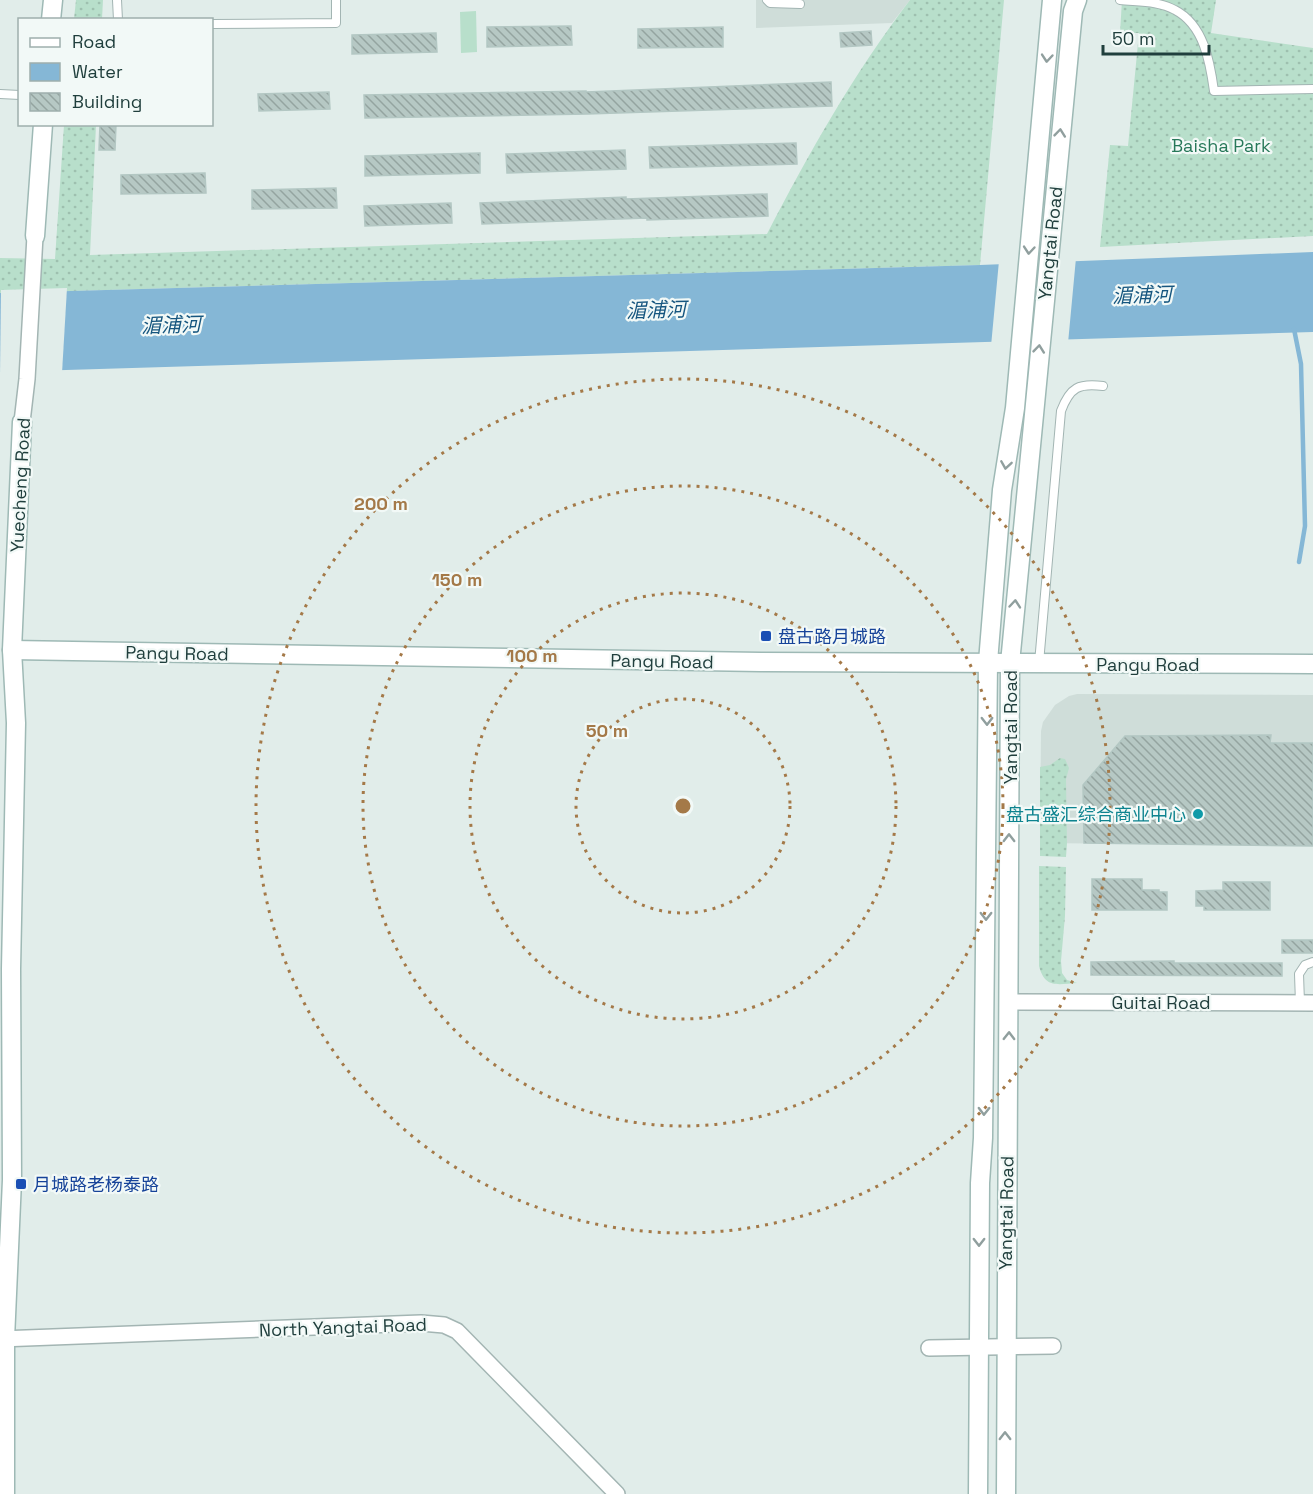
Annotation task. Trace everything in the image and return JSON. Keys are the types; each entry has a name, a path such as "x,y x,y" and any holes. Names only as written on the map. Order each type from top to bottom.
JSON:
{"main road":[{"path":"51,18 53,0"},
{"name":"Yangtai Road","path":"978,1494 988,662 1002,490 1015,408 1052,0"},
{"name":"Yangtai Road","path":"1006,1494 1010,663 1073,11 1077,0"},
{"name":"Yuecheng Road","path":"35,236 44,126"},
{"name":"Yuecheng Road","path":"5,1494 2,1339 12,1180 11,969 16,723 12,650 22,422"},
{"name":"Pangu Road","path":"12,650 761,662 1313,664"}],"street":[{"name":"Yuecheng Road","path":"22,422 27,379 35,236"},
{"name":"Guitai Road","path":"1009,1002 1307,1003"},
{"name":"North Yangtai Road","path":"2,1339 421,1323 444,1325 457,1331 617,1494"},
{"path":"929,1348 1053,1346"}],"lane":[{"path":"117,0 118,18"},
{"path":"213,24 336,23 336,0"},
{"path":"767,0 770,3 800,4"},
{"path":"1120,0 1159,4 1176,10 1190,23 1204,42 1214,91 1313,89"},
{"path":"0,94 18,95"},
{"path":"1038,663 1061,411 1065,400 1074,388 1085,384 1103,386"},
{"path":"1307,1003 1301,969 1313,962"}],"shaded area":[{"path":"756,0 910,0 892,23 756,28"},
{"name":"盘古盛汇综合商业中心","path":"1077,694 1313,695 1313,846 1040,843 1043,722 1055,705"}],"green space":[{"path":"76,0 103,0 102,18 74,18"},
{"path":"910,0 1004,0 980,265 0,293 0,258 55,259 64,126 96,126 90,255 767,234 833,114"},
{"name":"Baisha Park","path":"1122,0 1216,0 1211,33 1313,48 1313,236 1100,247 1110,145 1128,146 1139,33 1120,33"},
{"path":"476,11 477,52 461,53 460,12"},
{"path":"1060,758 1065,759 1069,768 1066,779 1066,857 1040,856 1040,767 1050,765"},
{"path":"1039,866 1066,867 1062,973 1067,980 1077,983 1053,984 1045,978 1039,966"}],"water":[{"name":"湄浦河","path":"1313,252 1313,332 0,372 0,293 980,265"}],"pier":[{"path":"1076,258 1068,343 1032,344 1041,259"},
{"path":"1036,259 1028,344 991,346 999,261"},
{"path":"67,288 62,373 0,375 1,290"}],"building":[{"path":"571,26 572,45 487,47 487,27"},
{"path":"723,27 723,47 638,48 638,29"},
{"path":"871,31 872,45 841,47 840,33"},
{"path":"436,33 437,52 352,54 352,35"},
{"path":"831,82 832,106 365,118 364,95 586,92"},
{"path":"329,92 330,109 259,111 258,94"},
{"path":"100,126 116,126 115,150 99,150"},
{"path":"796,143 797,164 650,168 649,147"},
{"path":"625,150 626,169 507,173 506,154"},
{"path":"480,153 480,173 365,176 365,156"},
{"path":"205,173 206,193 121,194 121,175"},
{"path":"336,188 337,208 252,209 252,190"},
{"path":"767,194 768,216 647,220 647,218 482,224 480,203 626,197 626,199"},
{"path":"451,203 452,223 365,226 364,206"},
{"name":"盘古盛汇综合商业中心","path":"1271,735 1270,743 1313,743 1313,846 1084,843 1083,785 1125,736"},
{"path":"1092,879 1142,879 1142,890 1167,892 1167,910 1092,910"},
{"path":"1223,882 1270,882 1270,910 1204,910 1204,906 1196,906 1196,891 1223,890"},
{"path":"1282,940 1313,940 1313,953 1282,953"},
{"path":"1174,961 1174,963 1282,963 1282,976 1091,975 1091,962"}],"waterway":[{"path":"1294,329 1301,364 1305,526 1299,562"}],"place":[{"name":"盘古路月城路","path":"766,636"},
{"name":"盘古盛汇综合商业中心","path":"1198,814"},
{"name":"月城路老杨泰路","path":"21,1184"}]}
